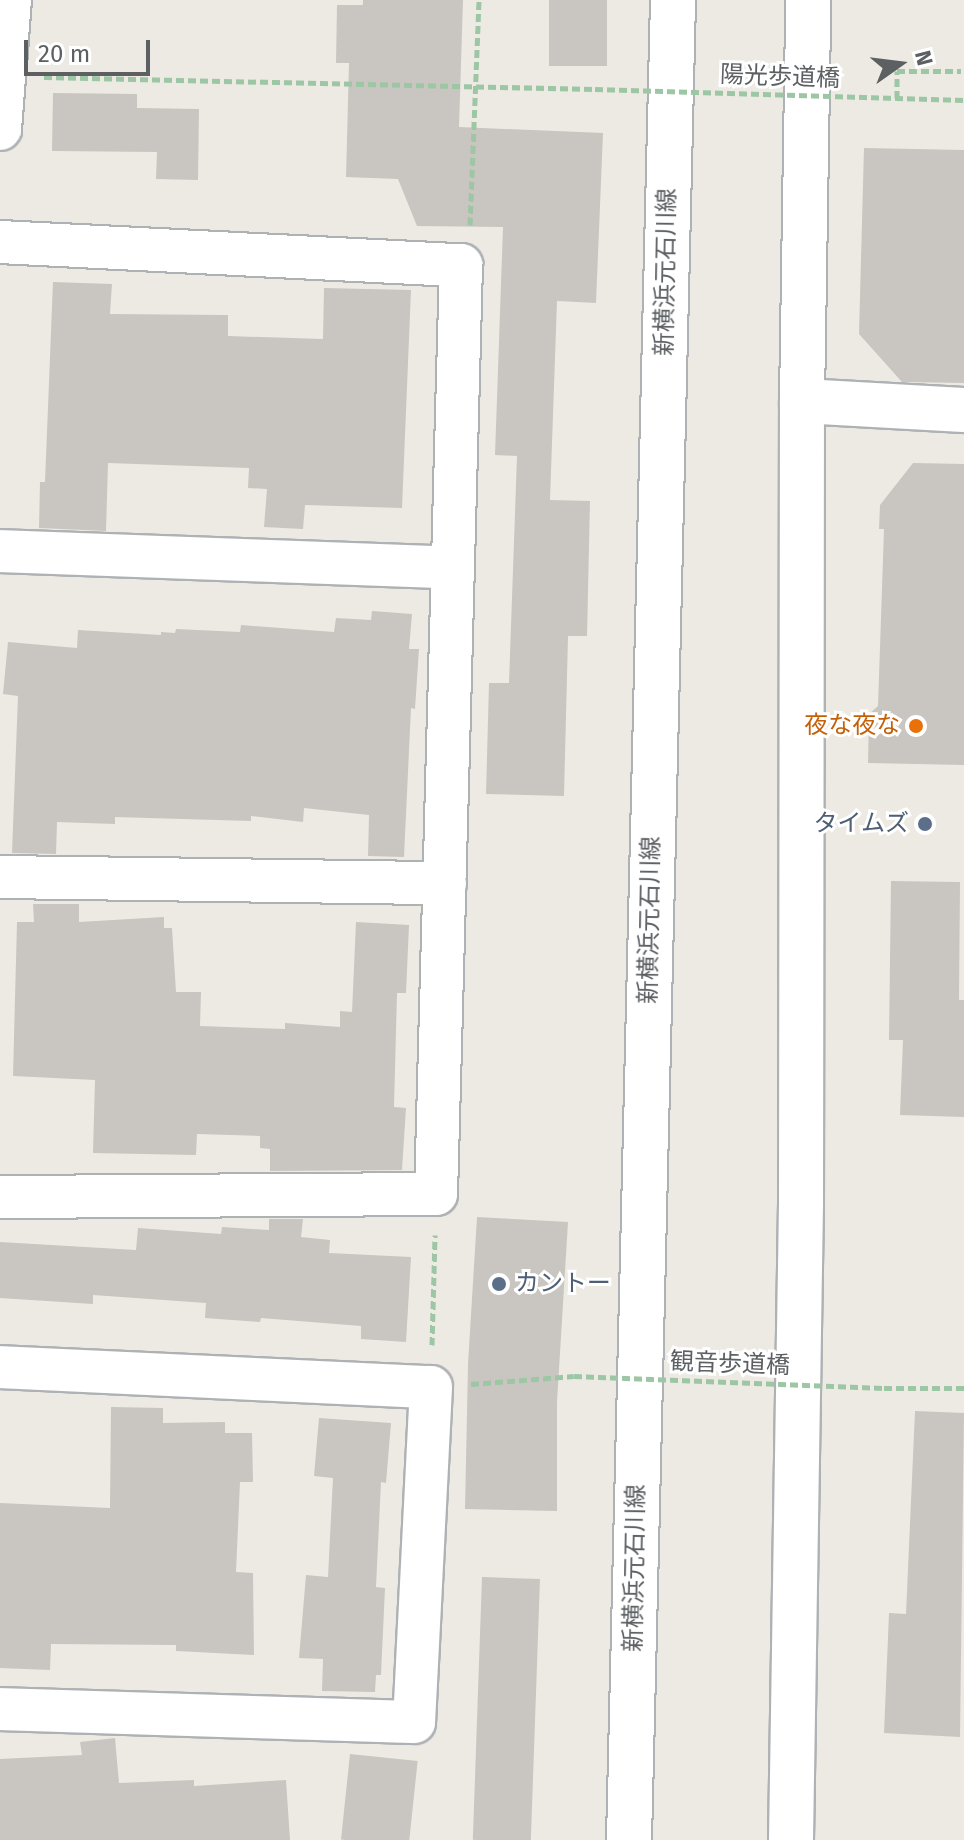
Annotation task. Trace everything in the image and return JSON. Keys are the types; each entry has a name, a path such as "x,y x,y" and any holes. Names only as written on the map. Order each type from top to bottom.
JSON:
{"street":[{"path":"0,129 10,0"},
{"name":"新横浜元石川線","path":"629,1840 673,0"},
{"path":"791,1840 801,1205 802,401 808,0"},
{"path":"0,242 461,265 436,1194 0,1197"},
{"path":"802,401 964,410"},
{"path":"0,551 453,568"},
{"path":"0,877 445,883"},
{"path":"0,1367 431,1387 414,1722 0,1709"}],"path":[{"path":"461,265 469,239 479,0"},
{"path":"897,98 897,71 961,71"},
{"name":"陽光歩道橋","path":"4,77 964,100"},
{"path":"431,1387 436,1194"},
{"name":"観音歩道橋","path":"431,1387 574,1376 884,1388 964,1388"}],"building":[{"path":"363,0 463,0 459,127 603,133 596,303 557,301 550,500 590,501 587,636 568,636 564,796 486,794 489,683 509,683 517,456 495,455 503,227 417,226 398,179 346,177 349,63 336,63 337,5 363,5"},
{"path":"549,0 607,0 607,66 549,66"},
{"path":"53,93 137,94 137,108 199,109 198,180 156,179 157,152 52,151"},
{"path":"864,148 964,150 964,383 902,382 859,334"},
{"path":"53,282 112,284 110,314 228,315 228,336 323,339 324,288 411,290 402,508 305,505 303,529 264,527 267,489 248,488 249,468 108,463 106,531 39,528 40,482 45,482"},
{"path":"913,463 964,464 964,765 868,763 869,714 878,706 884,529 879,529 880,505"},
{"path":"372,611 412,614 409,649 419,649 415,709 411,708 404,857 368,856 369,815 304,808 303,822 251,816 251,821 115,817 115,824 57,822 56,854 12,853 18,696 3,694 8,642 77,648 78,630 161,635 161,632 175,633 176,629 240,632 241,625 334,632 336,618 371,620"},
{"path":"891,881 960,882 959,1000 964,1000 964,1117 900,1115 903,1040 889,1040"},
{"path":"33,904 79,904 79,922 164,917 164,928 172,928 176,992 201,992 200,1026 285,1029 285,1023 340,1027 340,1011 352,1012 356,922 409,925 406,993 397,993 394,1107 406,1108 402,1170 270,1171 270,1149 260,1148 260,1136 197,1134 196,1155 93,1153 95,1080 13,1076 17,922 34,922"},
{"path":"477,1217 568,1222 557,1402 557,1511 465,1509 468,1364"},
{"path":"269,1219 303,1219 301,1237 330,1240 329,1253 411,1257 406,1342 361,1339 361,1326 261,1318 260,1322 205,1318 206,1303 93,1295 93,1304 0,1298 0,1242 136,1250 138,1228 221,1234 222,1227 269,1230"},
{"path":"111,1407 163,1408 163,1423 225,1422 225,1433 252,1433 253,1482 240,1482 236,1572 253,1573 254,1655 176,1651 176,1645 51,1644 50,1670 0,1668 0,1503 110,1508"},
{"path":"915,1411 964,1413 960,1737 884,1733 889,1613 906,1614"},
{"path":"319,1418 391,1423 386,1483 381,1482 376,1587 385,1588 381,1675 376,1675 375,1692 322,1691 323,1659 299,1658 306,1575 328,1577 333,1478 314,1476"},
{"path":"482,1577 540,1579 531,1840 473,1840"},
{"path":"115,1738 119,1783 194,1780 194,1786 286,1780 290,1840 0,1840 0,1759 82,1755 80,1742"},
{"path":"350,1754 418,1761 409,1840 341,1840"}],"place":[{"name":"夜な夜な","path":"916,726"},
{"name":"タイムズ","path":"925,824"},
{"name":"カントー","path":"499,1284"}]}
